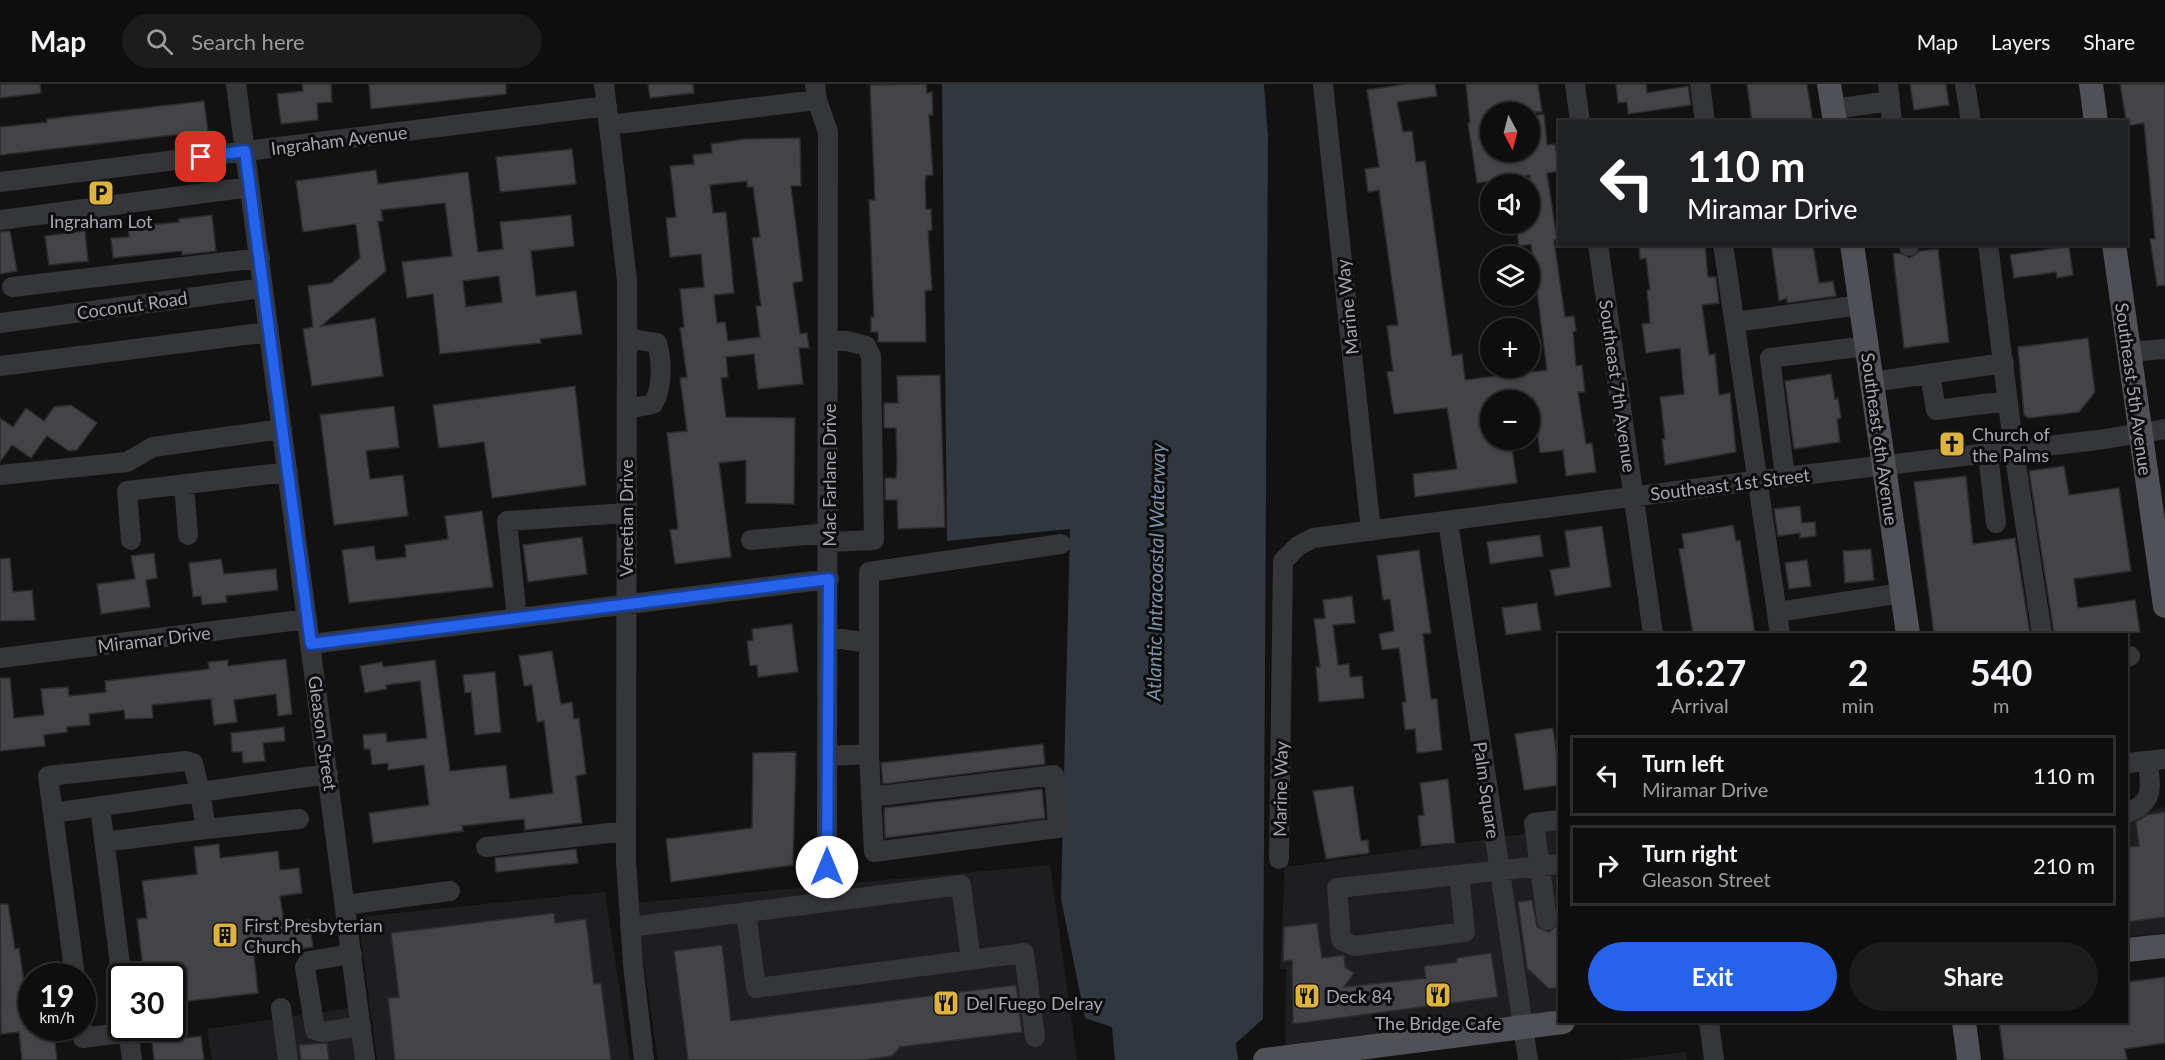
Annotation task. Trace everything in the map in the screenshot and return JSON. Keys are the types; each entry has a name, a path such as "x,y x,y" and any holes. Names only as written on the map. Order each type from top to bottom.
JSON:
{"main road":[{"path":"1829,84 1834,115"},
{"path":"2091,84 2096,120"},
{"name":"Southeast 6th Avenue","path":"1852,246 1908,633"},
{"name":"Southeast 5th Avenue","path":"2114,246 2165,606"},
{"path":"2128,950 2165,946"},
{"path":"1271,1059 1558,1023"},
{"path":"1964,1023 1969,1060"}],"street":[{"name":"Gleason Street","path":"236,84 365,1060"},
{"name":"Venetian Drive","path":"604,84 625,248 627,338 626,831 630,927 644,1060"},
{"name":"Marine Way","path":"1323,84 1371,531"},
{"path":"1575,84 1580,120"},
{"path":"1700,84 1705,120"},
{"path":"1965,84 1971,120"},
{"name":"Ingraham Avenue","path":"0,182 245,151 816,92"},
{"name":"Mac Farlane Drive","path":"816,92 828,132 827,867"},
{"path":"1834,115 1889,92 1892,120"},
{"path":"0,220 250,187"},
{"name":"Southeast 7th Avenue","path":"1598,246 1653,633"},
{"path":"1723,246 1780,633"},
{"path":"1988,246 2014,451 2042,633"},
{"path":"12,287 260,258"},
{"name":"Coconut Road","path":"0,323 263,288"},
{"path":"1735,322 1861,305"},
{"path":"0,366 269,332"},
{"path":"627,338 657,343 660,353 659,394 653,404 627,409"},
{"path":"751,540 829,537 874,540 871,356 866,346 847,341 829,341"},
{"path":"1785,477 1770,358 1867,346"},
{"path":"2129,352 2165,350"},
{"path":"1872,382 2004,363"},
{"path":"1930,374 1936,410 2008,401"},
{"path":"0,475 127,462 153,447 282,429"},
{"name":"Southeast 1st Street","path":"1298,546 1313,538 1758,480 2014,451 2165,429"},
{"path":"1988,454 1996,523"},
{"path":"131,540 127,491 288,472"},
{"path":"184,484 188,535"},
{"path":"517,618 507,521 626,513"},
{"name":"Palm Square","path":"1448,520 1528,1060"},
{"path":"871,796 1054,775 1058,828 874,852 871,796 869,754 868,643 869,572 1061,544"},
{"name":"Marine Way","path":"1279,859 1283,561 1298,546"},
{"path":"311,644 829,579"},
{"path":"1777,612 1902,593"},
{"name":"Miramar Drive","path":"0,658 308,619"},
{"path":"829,637 868,643"},
{"path":"828,756 869,754"},
{"path":"2128,763 2156,760 2151,792 2143,806 2128,813"},
{"path":"73,963 48,776 186,761 193,763 206,829"},
{"path":"53,813 328,774"},
{"path":"100,807 120,963"},
{"path":"104,842 299,819"},
{"path":"1547,920 1534,823 1558,820"},
{"path":"486,847 626,831"},
{"path":"1459,875 1465,932 1354,946 1341,940 1337,888 1558,864"},
{"path":"630,927 961,885 971,960"},
{"path":"345,905 450,891"},
{"path":"746,912 756,988 1024,953 1035,1037"},
{"path":"352,954 309,961 305,967 315,1030 322,1032 362,1026"},
{"path":"281,1008 288,1060"},
{"path":"1709,1023 1714,1060"},
{"path":"129,1041 132,1060"}],"shaded area":[{"path":"2165,807 2165,933 2128,937 2128,818"},
{"path":"1558,829 1558,1012 1285,1049 1286,969 1280,969 1285,867"},
{"path":"1050,865 1077,1060 658,1060 635,903"},
{"path":"605,892 630,1060 377,1060 358,917"},
{"path":"349,1008 356,1060 212,1060 207,1029"},
{"path":"1686,1052 1687,1060 1620,1060"}],"water":[{"name":"Atlantic Intracoastal Waterway","path":"942,84 1264,84 1268,136 1263,1019 1236,1043 1238,1060 1115,1060 1112,1027 1085,1018 1061,899 1070,529 947,541"}],"building":[{"path":"0,84 40,84 41,93 0,98"},
{"path":"302,84 331,84 332,102 317,103 318,120 281,124 277,94 303,91"},
{"path":"369,84 506,84 506,94 371,109"},
{"path":"648,84 693,84 694,93 650,98"},
{"path":"926,84 927,93 932,92 933,115 929,115 933,175 926,176 925,183 926,209 931,209 932,230 928,231 932,290 925,291 926,342 878,342 878,332 871,332 871,317 874,317 869,200 875,200 870,85"},
{"path":"1406,84 1435,84 1437,96 1397,102 1403,132 1412,131 1416,162 1425,161 1452,356 1462,354 1465,380 1540,378 1540,371 1547,370 1539,306 1540,246 1531,246 1531,244 1519,246 1517,234 1540,234 1540,174 1480,174 1480,183 1477,183 1468,123 1470,123 1466,84 1538,84 1542,112 1540,112 1540,102 1480,102 1480,162 1540,162 1540,115 1544,114 1547,145 1555,144 1558,164 1558,171 1547,173 1565,317 1574,316 1576,366 1582,365 1585,392 1578,392 1586,444 1592,443 1596,472 1566,476 1563,450 1540,453 1540,390 1480,390 1480,450 1512,450 1517,483 1415,497 1413,474 1457,469 1447,408 1394,414 1387,372 1393,371 1387,326 1398,325 1379,190 1368,192 1365,169 1379,167 1367,90"},
{"path":"1616,84 1646,84 1647,93 1688,86 1691,105 1628,114 1627,102 1618,103"},
{"path":"1747,84 1807,84 1813,120 1752,120"},
{"path":"1910,84 1946,84 1949,105 1914,110"},
{"path":"2120,84 2165,84 2165,285 2157,286 2150,239 2155,239 2144,123 2128,126 2128,120 2126,120"},
{"path":"204,101 208,131 0,155 0,127 47,122 47,119"},
{"path":"800,138 801,186 791,186 803,281 793,283 800,334 807,333 809,348 799,348 803,384 758,389 754,354 726,357 728,377 721,378 726,417 795,418 794,504 746,503 746,460 719,463 731,557 675,564 670,530 678,529 667,433 687,431 680,378 687,377 680,328 684,327 680,289 704,287 701,254 670,257 666,218 676,217 670,166 694,164 693,155 712,153 711,144 746,139","holes":["747,181 747,187 753,187 760,237 752,238 761,306 756,306 760,337 728,341 725,322 717,323 714,295 734,293 726,212 713,213 710,185"]},
{"path":"572,149 576,184 500,192 496,157"},
{"path":"376,170 378,184 468,172 478,252 503,249 500,222 571,215 574,246 531,251 536,296 576,291 582,334 540,339 541,343 440,354 433,294 407,298 402,262 452,256 445,203 381,210 383,221 378,221 386,271 321,326 375,318 383,376 312,386 303,329 313,327 308,286 331,283 360,258 356,224 303,232 296,181","holes":["499,276 502,302 466,307 463,281"]},
{"path":"212,215 216,251 182,255 182,251 113,258 111,238 129,237 128,227 179,222 178,219"},
{"path":"10,231 17,271 0,274 0,232"},
{"path":"85,231 88,261 49,265 45,236"},
{"path":"1639,246 1705,246 1708,277 1716,277 1719,303 1702,305 1709,355 1715,354 1719,395 1730,393 1736,452 1665,465 1662,439 1665,439 1660,397 1684,394 1680,348 1646,353 1642,324 1650,323 1647,290 1650,290 1646,258 1640,259"},
{"path":"1771,246 1813,246 1819,283 1833,281 1836,296 1787,303 1787,298 1779,301"},
{"path":"2069,246 2073,275 2057,278 2056,272 2014,278 2010,255"},
{"path":"1938,249 1949,342 1904,348 1893,254 1900,253 1910,258 1920,251"},
{"path":"2088,338 2095,392 2079,412 2029,418 2024,415 2018,347"},
{"path":"1831,374 1841,418 1837,419 1840,442 1794,449 1785,381"},
{"path":"940,375 945,527 898,529 897,500 885,500 885,478 896,478 897,462 896,428 884,428 884,403 898,403 897,376"},
{"path":"575,386 586,485 492,498 484,442 439,448 433,405"},
{"path":"71,405 97,423 77,450 69,451 47,436 31,458 12,445 0,462 0,418 13,427 26,408 44,421 54,407"},
{"path":"394,406 399,447 366,451 370,479 403,475 408,516 334,525 320,415"},
{"path":"2064,466 2069,495 2119,488 2131,571 2074,579 2078,608 2135,600 2140,632 2054,633 2029,471"},
{"path":"1966,476 1973,544 2015,538 2030,633 1934,633 1914,482"},
{"path":"1800,506 1802,523 1815,522 1816,536 1800,538 1800,533 1778,536 1774,509"},
{"path":"482,511 493,587 349,603 342,550 374,546 376,560 406,557 405,545 448,539 445,516"},
{"path":"1733,525 1736,541 1740,540 1755,633 1693,633 1679,549 1684,548 1682,534"},
{"path":"1602,526 1611,587 1555,596 1550,570 1570,567 1565,531"},
{"path":"1540,535 1543,556 1490,564 1487,542"},
{"path":"582,537 587,574 528,582 523,545"},
{"path":"1871,549 1874,580 1845,583 1843,551"},
{"path":"1419,550 1431,633 1423,634 1431,699 1437,699 1442,750 1417,753 1415,729 1405,730 1402,702 1406,702 1399,648 1382,650 1379,634 1394,631 1390,599 1383,600 1377,556"},
{"path":"154,553 157,578 146,580 150,607 101,614 97,584 135,579 131,556"},
{"path":"10,558 13,592 32,590 35,620 0,621 0,559"},
{"path":"221,559 224,574 276,569 278,590 226,596 227,602 202,605 201,596 193,597 189,563"},
{"path":"1807,560 1811,586 1789,589 1785,563"},
{"path":"1352,596 1355,623 1333,625 1338,665 1349,664 1350,677 1362,676 1364,698 1319,702 1316,667 1320,667 1314,619 1325,618 1323,600"},
{"path":"1537,603 1541,630 1506,635 1502,608"},
{"path":"792,624 798,672 758,677 757,665 750,666 747,641 753,640 752,629"},
{"path":"552,651 561,704 572,702 574,719 579,718 586,774 576,776 582,823 525,830 524,819 462,826 463,831 373,843 369,813 429,805 424,765 388,770 388,763 372,765 370,749 364,749 363,735 386,733 387,742 427,738 420,681 386,685 387,689 365,693 360,666 382,662 383,667 435,660 450,771 506,765 510,799 553,793 544,721 537,722 532,685 524,686 519,656"},
{"path":"286,659 292,714 278,716 276,694 234,700 237,722 214,725 211,699 152,705 153,718 125,719 124,710 89,714 90,725 67,727 67,732 44,735 45,746 0,751 0,678 10,678 14,718 44,715 41,689 68,687 69,696 106,692 105,681 209,669 208,662 228,660 228,666"},
{"path":"495,672 501,732 475,735 471,692 465,693 463,675"},
{"path":"284,727 285,741 263,743 265,761 243,763 242,752 232,752 231,733"},
{"path":"1553,728 1558,764 1558,785 1524,790 1515,734"},
{"path":"1043,744 1045,764 883,784 881,763"},
{"path":"796,752 793,865 671,882 666,839 752,828 753,753"},
{"path":"1448,779 1455,843 1421,846 1418,816 1424,815 1420,783"},
{"path":"1353,786 1361,841 1368,840 1369,853 1326,859 1313,791"},
{"path":"1042,789 1045,818 885,838 884,808"},
{"path":"2165,812 2165,917 2128,922 2128,847 2139,846 2136,822 2147,815"},
{"name":"First Presbyterian Church","path":"219,844 220,858 278,851 280,870 299,868 302,893 280,896 284,923 309,920 313,947 254,955 258,993 186,1001 186,963 142,963 137,919 147,918 142,881 197,874 194,847"},
{"path":"576,849 578,863 496,872 495,858"},
{"path":"1556,896 1558,896 1558,924"},
{"path":"1532,900 1537,927 1549,932 1558,924 1558,987 1549,989 1527,968 1518,902"},
{"path":"0,904 8,904 15,949 19,948 21,963 18,963 18,1032 1,1034"},
{"path":"554,913 555,923 586,919 594,984 601,983 611,1060 395,1060 388,998 399,997 391,933"},
{"path":"1317,923 1322,958 1344,955 1345,967 1354,973 1344,987 1426,978 1424,966 1457,962 1456,958 1491,953 1498,997 1293,1024 1292,960 1283,961 1284,927"},
{"name":"Del Fuego Delray","path":"722,945 731,1021 1016,985 1022,1032 900,1047 892,1056 863,1060 688,1060 674,951"},
{"path":"2165,977 2165,1043 2125,1049 2127,1060 2004,1060 1999,1023 2128,1023 2128,982"},
{"path":"201,1036 204,1060 154,1060 152,1042 186,1041 186,1038"},
{"path":"20,1041 55,1041 57,1060 22,1060"},
{"path":"327,1043 329,1060 301,1060 299,1045"}],"place":[{"name":"Ingraham Lot","path":"101,193"},
{"name":"Church of the Palms","path":"1952,444"},
{"name":"First Presbyterian Church","path":"225,935"},
{"name":"The Bridge Cafe","path":"1438,995"},
{"name":"Deck 84","path":"1307,996"},
{"name":"Del Fuego Delray","path":"946,1003"}],"route":[{"path":"201,157 245,151 311,644 829,579 827,867"}]}
